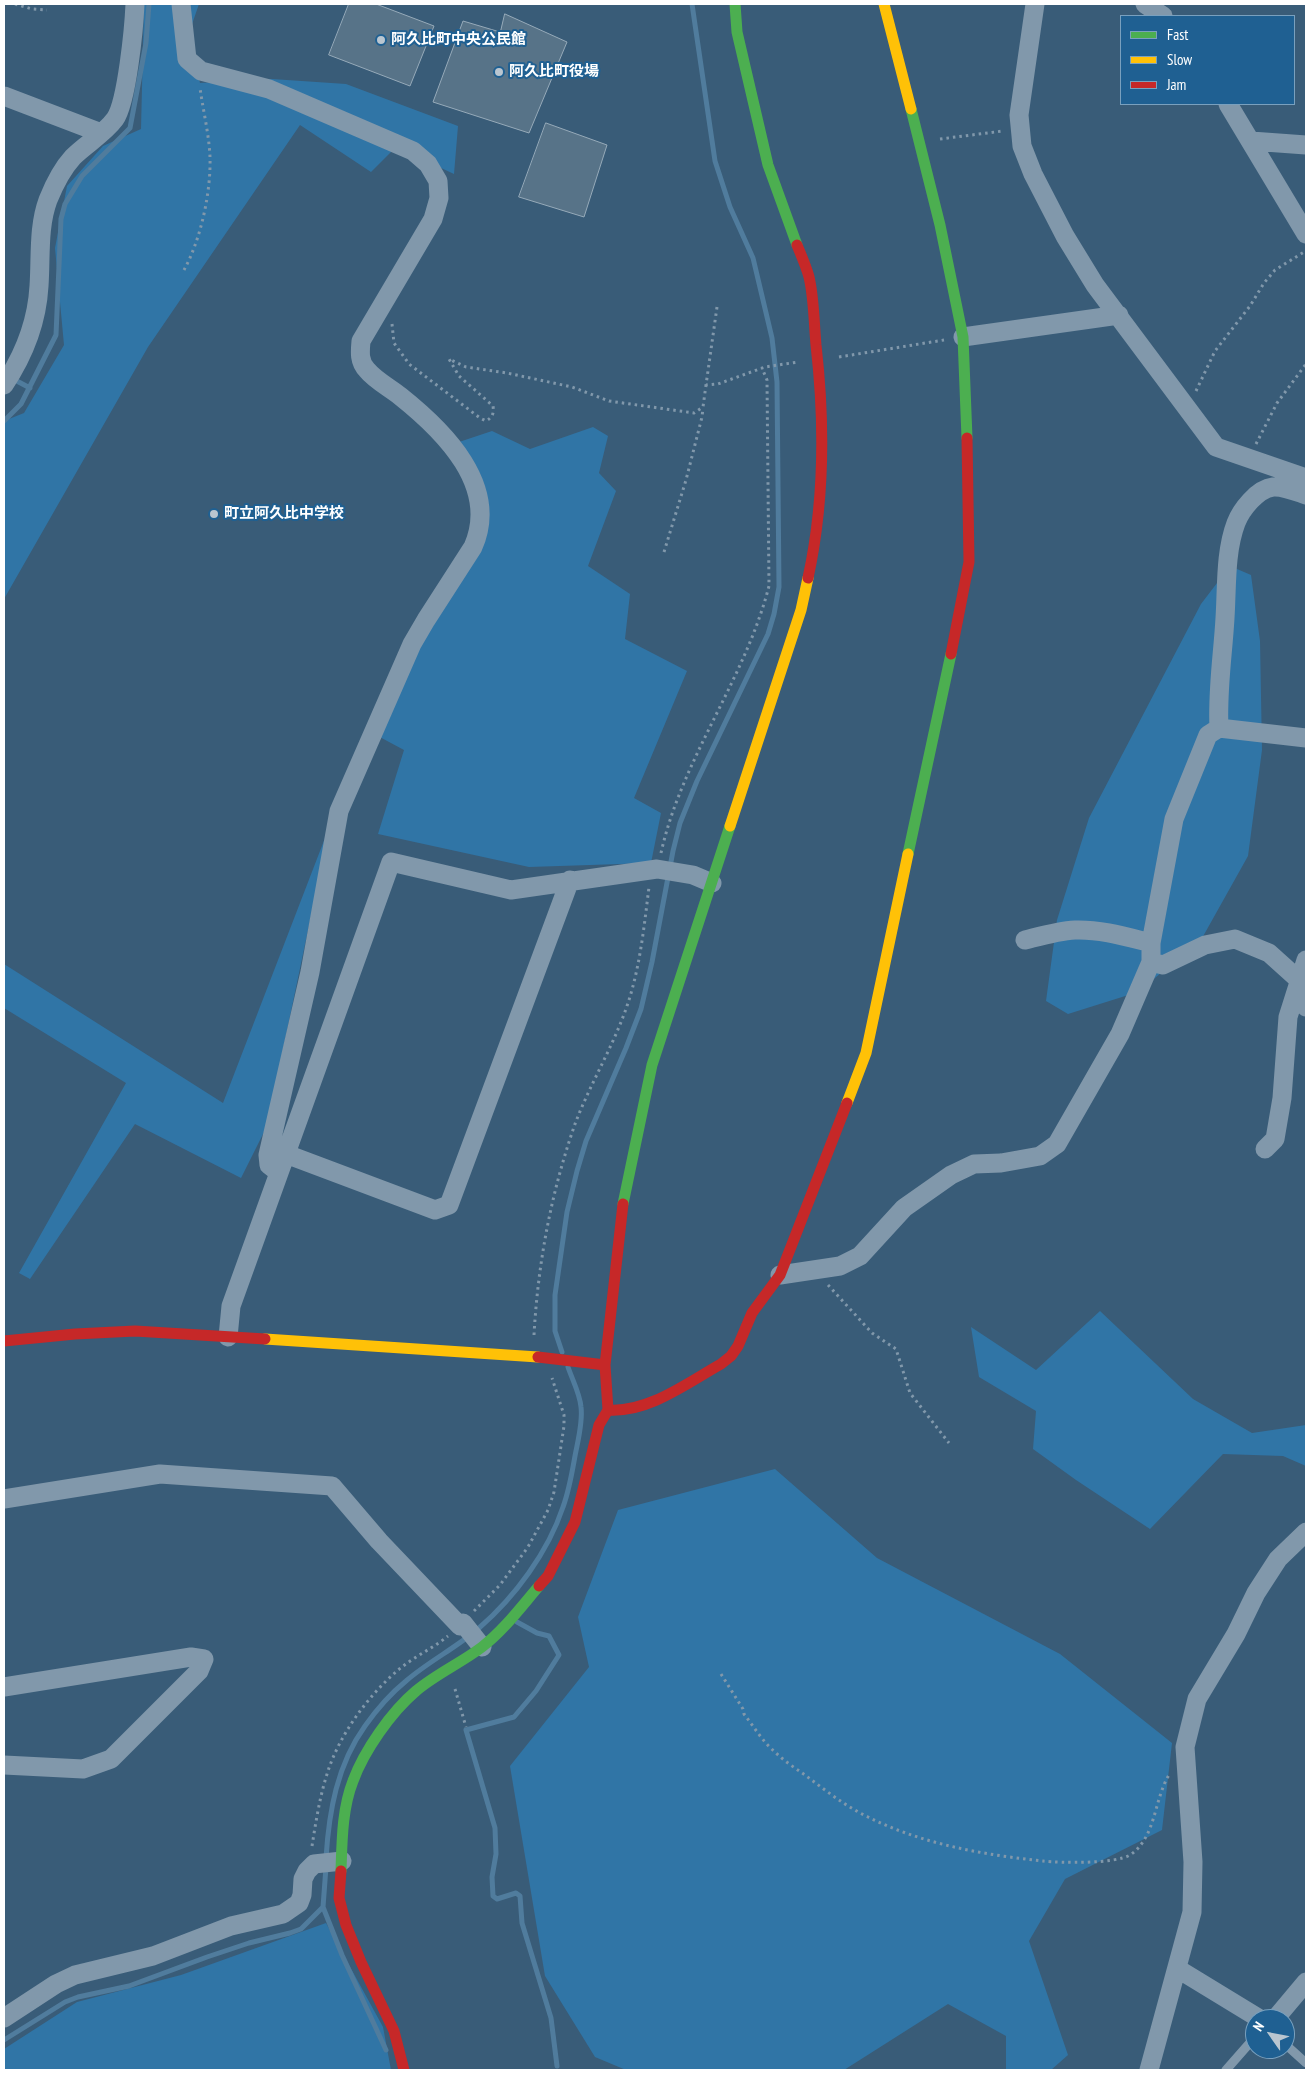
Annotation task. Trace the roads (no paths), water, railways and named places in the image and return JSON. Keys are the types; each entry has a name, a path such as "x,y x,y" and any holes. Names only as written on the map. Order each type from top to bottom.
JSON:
{"street":[{"path":"4,385 14,371 26,346 37,314 41,228 48,201 58,177 72,158 114,121 121,110 135,4"},
{"path":"181,4 187,59 201,71 270,89 388,139 413,151 428,164 438,181 439,189 439,198 433,219 360,341 360,356 366,370 402,398 451,444 469,471 479,503 475,542 412,644 339,811 310,972 268,1155 269,1165 278,1172"},
{"path":"404,2070 394,2031 361,1962 346,1925 332,1862 352,1782 363,1758 397,1710 416,1691 482,1647 500,1631 548,1576 575,1522 599,1425 608,1410 605,1365 623,1200 652,1066 801,610 815,546 823,472 822,424 818,360 809,278 768,165 737,32 735,4"},
{"path":"608,1410 623,1411 646,1405 721,1364 738,1346 752,1313 780,1276 866,1053 963,598 969,562 965,355 963,337 940,225 884,4"},
{"path":"1035,4 1019,115 1020,131 1022,146 1033,174 1065,236 1095,285 1186,409 1216,446 1306,478"},
{"path":"1145,4 1162,15"},
{"path":"4,96 101,133"},
{"path":"1229,105 1306,234"},
{"path":"1251,141 1306,145"},
{"path":"963,337 1118,315"},
{"path":"1219,728 1228,574 1231,540 1236,523 1251,501 1262,492 1273,487 1306,495"},
{"path":"780,1276 840,1266 860,1256 904,1208 951,1176 974,1164 1001,1163 1040,1156 1057,1144 1120,1034 1151,962 1151,943 1174,819 1208,735 1219,728 1306,738"},
{"path":"228,1337 231,1306 391,862 512,890 654,869 692,875 712,883"},
{"path":"286,1154 435,1210 449,1205 570,880"},
{"path":"1025,940 1077,930 1112,934 1151,943"},
{"path":"1151,962 1163,965 1205,945 1235,939 1269,953 1299,980 1306,1007"},
{"path":"1265,1149 1274,1139 1282,1098 1288,1017 1306,960"},
{"path":"4,1341 75,1334 135,1331 533,1356 578,1360 605,1365"},
{"path":"4,1499 160,1474 332,1486 379,1541 460,1626 465,1626 482,1647"},
{"path":"1149,2070 1192,1912 1193,1862 1185,1747 1197,1699 1236,1634 1256,1593 1278,1559 1306,1532"},
{"path":"4,1687 191,1657 204,1659 199,1671 111,1759 82,1769 4,1765"},
{"path":"4,2018 56,1984 75,1975 145,1958 231,1926 283,1914 299,1902 303,1879 307,1871 314,1864 332,1862"},
{"path":"1178,1969 1245,2010"},
{"path":"1283,2009 1306,1982"}],"lane":[{"path":"1226,2070 1245,2048"},
{"path":"1295,2053 1306,2063"}],"waterway":[{"path":"4,421 21,404 56,335 61,219 65,204 82,176 130,128 146,43 149,4"},
{"path":"562,1352 555,1331 555,1295 567,1212 577,1171 586,1141 641,1009 680,823 697,781 768,634 779,587 777,382 772,338 753,258 730,207 715,161 692,4"},
{"path":"13,379 30,388"},
{"path":"326,1858 329,1823 336,1789 348,1756 365,1726 384,1702 400,1686 461,1642 492,1616 529,1573 549,1541 567,1495 581,1425 578,1392 568,1367"},
{"path":"517,1622 537,1633 549,1636 559,1655 536,1691 514,1717 466,1730 495,1828 496,1854 492,1877 493,1896 497,1899 516,1893 520,1896 522,1923 551,2018 557,2066"},
{"path":"4,2040 65,2002 78,1997 129,1986 249,1943 301,1929 323,1907 326,1867"},
{"path":"323,1907 342,1955 386,2050"}],"place":[{"name":"阿久比町中央公民館","path":"381,40"},
{"name":"阿久比町役場","path":"499,72"},
{"name":"町立阿久比中学校","path":"214,514"}]}
